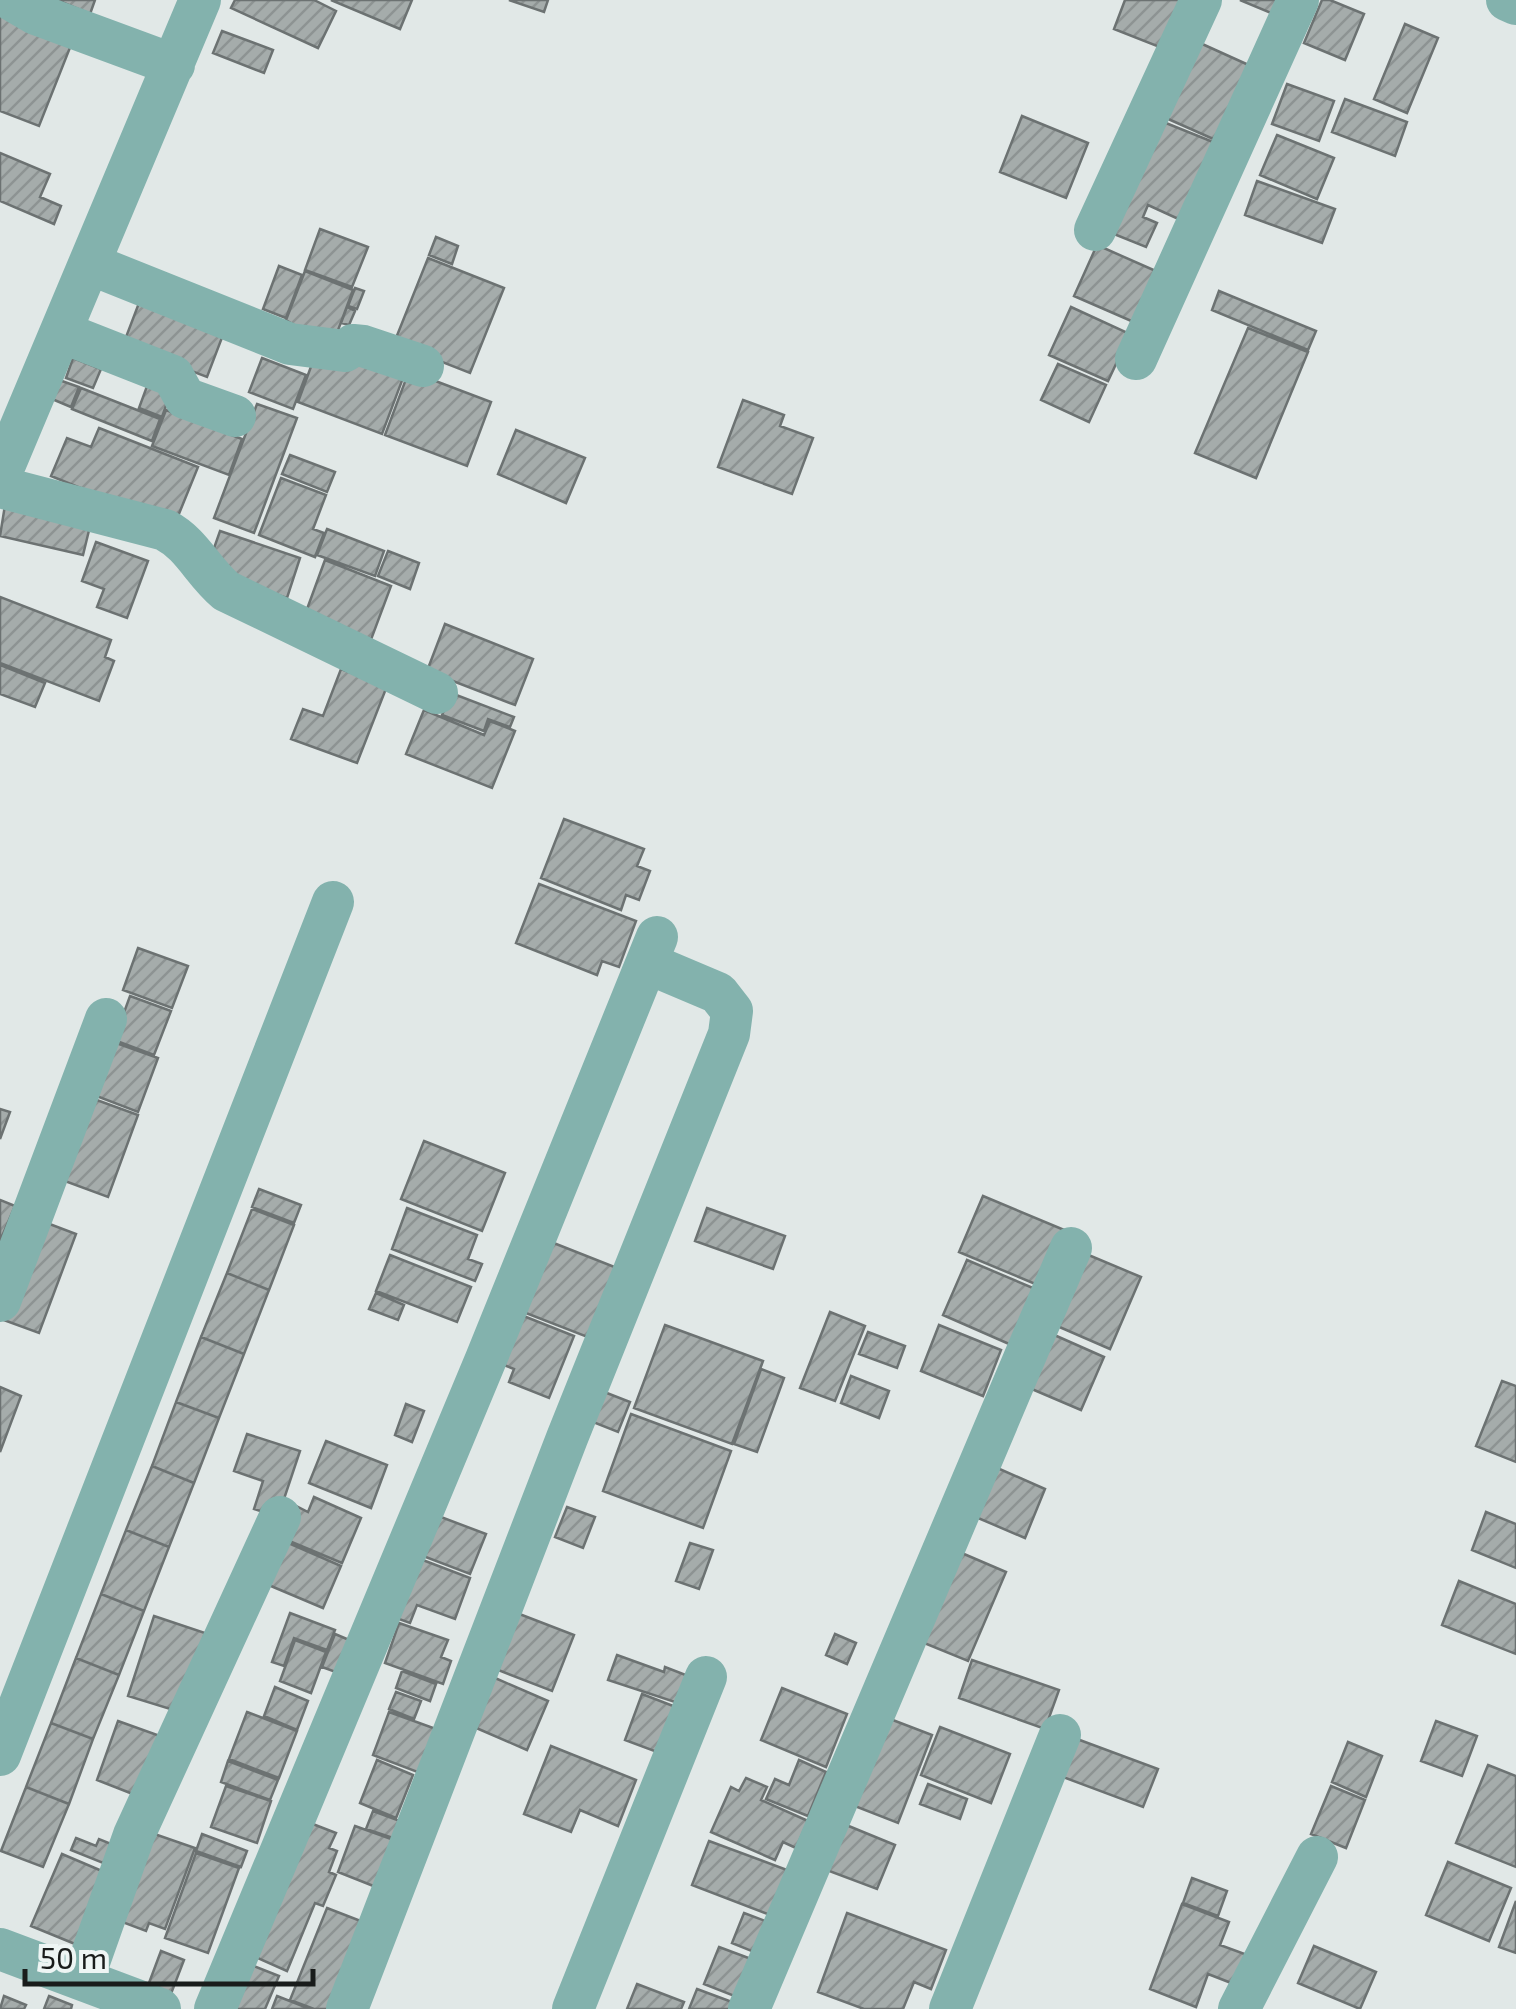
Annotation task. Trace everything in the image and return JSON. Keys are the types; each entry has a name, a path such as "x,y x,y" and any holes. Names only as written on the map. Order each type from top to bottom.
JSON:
{"street":[{"path":"12,0 36,14 174,65"},
{"path":"0,476 200,0"},
{"path":"1095,230 1202,0"},
{"path":"1136,359 1298,0"},
{"path":"1507,0 1516,4"},
{"path":"90,264 290,344 345,351 363,346 423,366"},
{"path":"61,332 172,376 185,398 235,416"},
{"path":"0,487 165,530 187,544 212,579 235,596 437,693"},
{"path":"0,1755 333,902"},
{"path":"216,2009 652,950 718,993 732,1011 729,1034 566,1438 347,2009"},
{"path":"0,1301 106,1019"},
{"path":"749,2009 1071,1248"},
{"path":"82,1979 134,1835 280,1518"},
{"path":"573,2009 706,1677"},
{"path":"950,2009 1060,1735"},
{"path":"1239,2009 1316,1858"},
{"path":"0,1949 160,2009"}],"building":[{"path":"57,0 95,0 90,14"},
{"path":"235,0 314,0 336,11 318,48 231,8"},
{"path":"331,0 412,0 400,29"},
{"path":"509,0 548,0 544,12"},
{"path":"1125,0 1187,0 1167,50 1114,29"},
{"path":"1240,0 1285,0 1278,16"},
{"path":"1322,0 1364,14 1345,60 1304,43"},
{"path":"0,11 73,40 39,126 0,111"},
{"path":"1405,24 1438,38 1407,113 1374,99"},
{"path":"222,31 273,50 264,73 213,53"},
{"path":"1200,43 1253,67 1220,142 1166,118"},
{"path":"1287,84 1334,101 1319,141 1272,124"},
{"path":"1345,99 1407,122 1395,156 1332,132"},
{"path":"1022,116 1088,143 1066,198 1000,172"},
{"path":"1156,119 1218,144 1185,222 1148,205 1143,217 1157,223 1146,247 1109,232"},
{"path":"1277,135 1334,158 1317,199 1260,175"},
{"path":"0,153 50,174 40,197 61,206 54,224 0,201"},
{"path":"1257,181 1335,209 1322,243 1245,215"},
{"path":"320,229 368,247 352,287 305,270"},
{"path":"436,237 458,246 452,264 429,255"},
{"path":"1097,245 1158,272 1136,323 1074,296"},
{"path":"428,258 504,288 470,373 394,343"},
{"path":"279,266 302,275 286,318 263,309"},
{"path":"305,271 353,290 331,349 286,320"},
{"path":"355,288 364,291 357,309 348,306"},
{"path":"1219,291 1316,331 1308,350 1212,310"},
{"path":"142,295 226,327 207,377 123,345"},
{"path":"347,307 355,311 349,325 341,323"},
{"path":"1071,307 1130,334 1108,381 1049,355"},
{"path":"1248,328 1308,352 1256,478 1195,453"},
{"path":"316,353 406,370 382,434 298,402"},
{"path":"73,358 101,369 93,388 66,378"},
{"path":"262,358 306,375 293,409 249,392"},
{"path":"1058,364 1106,385 1089,422 1041,400"},
{"path":"409,371 491,402 467,466 385,435"},
{"path":"150,378 173,386 162,417 139,408"},
{"path":"59,380 79,387 71,407 52,399"},
{"path":"81,388 160,419 152,441 72,409"},
{"path":"743,400 784,415 780,426 813,438 792,494 718,467"},
{"path":"257,404 297,418 254,533 214,518"},
{"path":"166,410 242,439 229,475 152,446"},
{"path":"99,428 198,467 174,526 51,476 67,438 91,447"},
{"path":"516,430 585,458 566,503 498,474"},
{"path":"290,455 335,472 327,492 282,474"},
{"path":"281,478 326,495 313,529 324,533 315,557 259,535"},
{"path":"6,499 92,518 83,555 0,536"},
{"path":"327,529 384,551 375,576 317,555"},
{"path":"220,531 300,558 287,598 206,571"},
{"path":"96,542 148,561 127,618 97,607 104,589 82,581"},
{"path":"388,551 419,563 410,589 378,576"},
{"path":"325,560 391,586 369,645 303,620"},
{"path":"0,597 111,640 105,657 114,661 99,701 0,663"},
{"path":"445,624 533,659 515,705 427,671"},
{"path":"0,665 45,683 35,707 0,694"},
{"path":"341,669 387,686 357,763 291,739 303,709 323,716"},
{"path":"451,693 514,717 510,727 488,719 484,731 442,715"},
{"path":"424,710 484,735 490,721 515,731 492,788 406,754"},
{"path":"564,819 644,849 637,866 650,871 639,900 626,895 621,910 541,878"},
{"path":"539,884 636,921 619,967 602,961 597,975 516,943"},
{"path":"138,948 188,966 172,1008 123,990"},
{"path":"130,996 171,1011 154,1055 114,1040"},
{"path":"105,1039 158,1058 138,1112 86,1092"},
{"path":"83,1095 138,1115 108,1197 54,1177"},
{"path":"0,1109 10,1112 0,1139"},
{"path":"424,1141 505,1173 482,1231 401,1199"},
{"path":"259,1189 301,1205 294,1223 252,1207"},
{"path":"983,1196 1069,1232 1045,1288 959,1252"},
{"path":"0,1200 15,1206 0,1241"},
{"path":"407,1208 477,1235 468,1259 482,1264 475,1281 392,1249"},
{"path":"707,1208 785,1236 773,1269 695,1241"},
{"path":"252,1209 294,1225 269,1290 227,1273"},
{"path":"39,1220 76,1234 39,1333 1,1319"},
{"path":"541,1238 617,1268 590,1338 513,1308"},
{"path":"1079,1251 1141,1277 1110,1349 1048,1322"},
{"path":"390,1255 471,1287 457,1322 376,1291"},
{"path":"967,1260 1040,1291 1016,1347 943,1315"},
{"path":"227,1273 269,1290 244,1354 201,1337"},
{"path":"376,1293 404,1305 398,1320 369,1309"},
{"path":"511,1311 574,1336 549,1398 509,1382 514,1369 491,1360"},
{"path":"830,1312 865,1326 835,1401 800,1388"},
{"path":"665,1325 763,1361 732,1444 634,1408"},
{"path":"939,1325 1001,1350 983,1396 921,1371"},
{"path":"1043,1330 1104,1357 1081,1410 1020,1384"},
{"path":"868,1332 905,1346 897,1368 859,1354"},
{"path":"201,1337 244,1354 219,1418 176,1402"},
{"path":"761,1369 784,1378 757,1452 734,1444"},
{"path":"851,1376 889,1391 879,1418 841,1403"},
{"path":"1502,1381 1516,1386 1516,1462 1476,1446"},
{"path":"0,1387 21,1396 0,1452"},
{"path":"594,1388 630,1402 618,1432 583,1418"},
{"path":"176,1402 219,1418 194,1483 152,1466"},
{"path":"406,1404 424,1411 412,1442 395,1435"},
{"path":"631,1414 731,1451 703,1528 603,1491"},
{"path":"247,1434 300,1451 278,1517 254,1509 263,1481 234,1471"},
{"path":"326,1441 387,1465 371,1508 309,1483"},
{"path":"986,1463 1045,1489 1025,1538 964,1512"},
{"path":"152,1466 194,1483 169,1547 126,1530"},
{"path":"314,1497 361,1518 342,1563 282,1538 296,1506 308,1512"},
{"path":"567,1507 595,1517 583,1548 555,1537"},
{"path":"425,1511 486,1534 470,1574 410,1551"},
{"path":"1486,1512 1516,1524 1516,1568 1472,1550"},
{"path":"126,1530 169,1547 144,1611 101,1594"},
{"path":"277,1538 341,1566 323,1608 259,1581"},
{"path":"690,1543 713,1550 699,1589 676,1581"},
{"path":"950,1548 1006,1572 968,1661 912,1638"},
{"path":"407,1554 470,1578 455,1619 417,1605 410,1623 385,1614"},
{"path":"1459,1581 1516,1604 1516,1654 1442,1625"},
{"path":"101,1594 144,1611 119,1675 76,1658"},
{"path":"509,1610 574,1635 552,1691 488,1666"},
{"path":"290,1613 335,1630 327,1650 294,1638 284,1666 272,1662"},
{"path":"154,1616 205,1633 180,1712 128,1696"},
{"path":"399,1623 448,1640 441,1657 451,1661 443,1684 385,1663"},
{"path":"335,1634 354,1642 341,1674 322,1667"},
{"path":"835,1634 856,1643 847,1664 826,1655"},
{"path":"295,1640 326,1652 311,1693 280,1681"},
{"path":"617,1655 696,1679 687,1706 608,1680"},
{"path":"76,1658 119,1675 93,1739 51,1723"},
{"path":"972,1660 1059,1690 1045,1729 959,1698"},
{"path":"402,1671 436,1684 430,1701 396,1688"},
{"path":"495,1678 548,1701 527,1750 474,1727"},
{"path":"275,1687 308,1701 297,1730 264,1716"},
{"path":"782,1688 847,1714 826,1767 761,1740"},
{"path":"396,1692 421,1701 414,1719 389,1709"},
{"path":"642,1694 681,1709 665,1755 625,1740"},
{"path":"247,1712 297,1731 279,1778 229,1759"},
{"path":"389,1712 436,1729 420,1773 373,1755"},
{"path":"877,1714 932,1735 898,1823 842,1801"},
{"path":"118,1721 160,1736 138,1796 97,1780"},
{"path":"1436,1721 1477,1736 1462,1776 1421,1761"},
{"path":"51,1723 93,1739 69,1804 26,1787"},
{"path":"940,1727 1010,1754 991,1803 921,1775"},
{"path":"1077,1739 1158,1769 1143,1807 1063,1777"},
{"path":"1348,1742 1382,1756 1366,1797 1332,1782"},
{"path":"551,1746 636,1780 618,1826 580,1810 571,1832 524,1814"},
{"path":"377,1760 413,1775 396,1818 360,1803"},
{"path":"799,1760 826,1772 808,1816 766,1799 775,1779 789,1785"},
{"path":"228,1761 278,1780 270,1800 221,1782"},
{"path":"1488,1765 1516,1776 1516,1867 1456,1843"},
{"path":"746,1778 767,1787 761,1800 808,1821 796,1848 783,1842 775,1860 711,1832 731,1787 739,1791"},
{"path":"928,1784 967,1799 960,1819 920,1804"},
{"path":"226,1786 271,1801 257,1843 211,1827"},
{"path":"1331,1786 1365,1800 1346,1848 1311,1834"},
{"path":"26,1787 69,1804 43,1867 1,1851"},
{"path":"373,1811 400,1821 393,1838 366,1829"},
{"path":"834,1820 895,1845 877,1889 816,1866"},
{"path":"305,1821 336,1833 329,1848 337,1851 329,1872 336,1875 323,1906 315,1903 287,1971 251,1955"},
{"path":"355,1826 394,1840 376,1887 338,1872"},
{"path":"140,1829 195,1848 165,1929 149,1923 146,1931 117,1920"},
{"path":"202,1834 247,1851 241,1867 196,1851"},
{"path":"76,1838 96,1846 99,1839 121,1848 113,1867 71,1850"},
{"path":"709,1841 787,1870 770,1915 692,1885"},
{"path":"196,1853 239,1868 208,1953 165,1938"},
{"path":"62,1854 109,1874 80,1946 31,1926"},
{"path":"1448,1862 1511,1888 1489,1941 1426,1915"},
{"path":"1192,1878 1227,1891 1218,1916 1183,1903"},
{"path":"1516,1901 1516,1953 1499,1947"},
{"path":"1182,1904 1229,1922 1220,1945 1250,1956 1239,1986 1208,1974 1196,2007 1150,1989"},
{"path":"327,1908 371,1925 337,2009 314,2009 290,2000"},
{"path":"744,1913 776,1925 764,1956 732,1943"},
{"path":"847,1913 946,1950 931,1989 914,1982 903,2009 864,2009 818,1992"},
{"path":"1314,1946 1376,1972 1360,2009 1298,1983"},
{"path":"719,1947 762,1963 747,2001 704,1984"},
{"path":"161,1951 184,1960 169,1999 146,1991"},
{"path":"246,1963 279,1976 265,2009 227,2009"},
{"path":"637,1984 684,2002 681,2009 627,2009"},
{"path":"697,1989 740,2005 738,2009 689,2009"},
{"path":"4,1996 26,2005 24,2009 0,2009"},
{"path":"49,1996 72,2005 71,2009 44,2009"},
{"path":"277,1996 310,2009 272,2009"}]}
